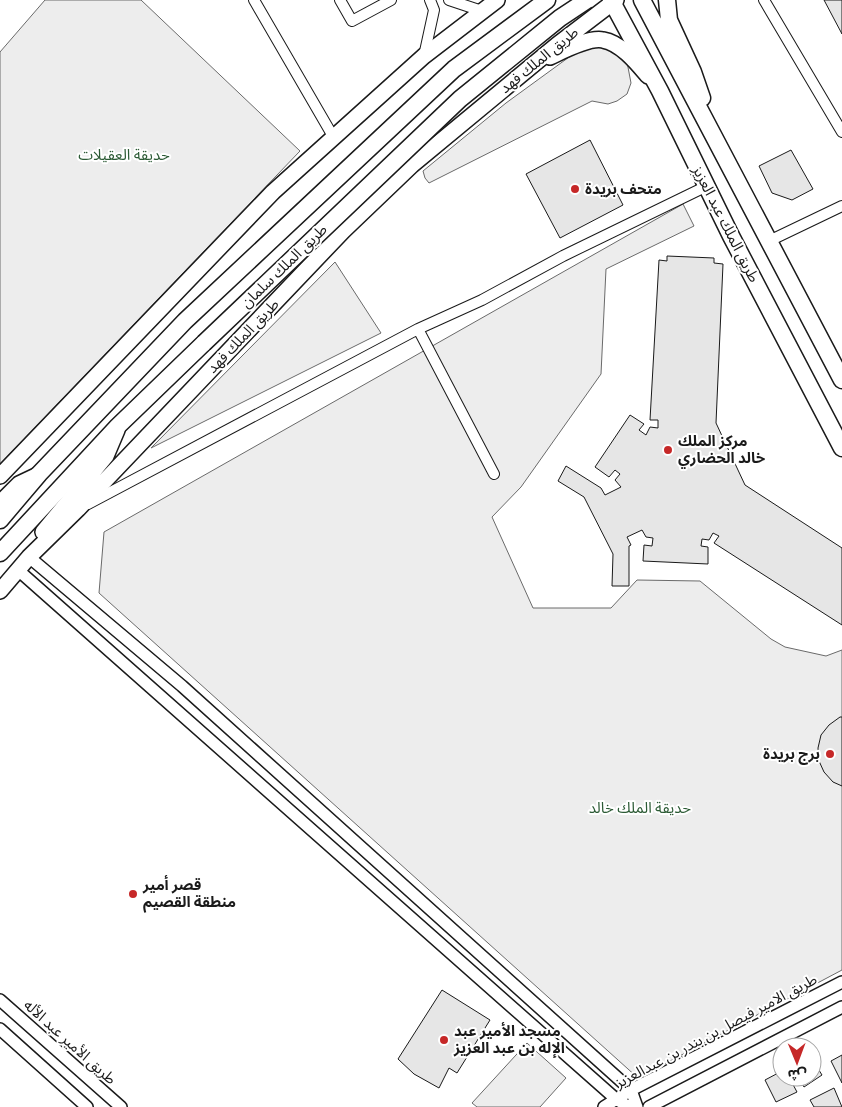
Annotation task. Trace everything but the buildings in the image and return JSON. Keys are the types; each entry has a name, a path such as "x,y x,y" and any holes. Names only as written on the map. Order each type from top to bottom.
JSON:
{"highway":[{"name":"طريق الملك سلمان","path":"0,520 39,474 185,321 454,69 547,0"},
{"name":"طريق الملك سلمان","path":"0,553 118,426 460,99 560,18 587,0"},
{"name":"طريق الملك عبد العزيز","path":"642,0 842,380"},
{"path":"667,0 669,20 693,72 720,150"},
{"name":"طريق الملك عبد العزيز","path":"613,1 731,236 842,448"}],"main road":[{"path":"0,476 273,192 424,56 497,0"},
{"path":"557,45 578,23 583,6 580,0"},
{"name":"طريق الملك فهد","path":"0,591 29,557 78,509 343,231 412,165 613,1"},
{"path":"535,63 590,41 602,40 618,47 636,62 657,86"},
{"path":"29,557 40,534 106,456 118,426"},
{"path":"0,503 19,484 39,474"}],"street":[{"path":"254,0 334,138"},
{"path":"340,0 352,21 391,0"},
{"path":"424,56 434,10 430,0"},
{"path":"450,0 482,11"},
{"path":"765,1 842,132"},
{"path":"78,509 418,329 482,300 564,256 707,186"},
{"path":"769,241 842,206"},
{"path":"418,329 494,474"},
{"path":"29,557 182,686 631,1090 637,1107"},
{"path":"18,570 617,1100 630,1107"},
{"name":"طريق الامير فيصل بن بندر بن عبدالعزيز","path":"604,1107 631,1090 842,982"},
{"name":"طريق الأمير عبد الأله","path":"0,1000 121,1107"},
{"path":"649,1107 842,1007"},
{"path":"0,1029 87,1107"}],"shaded area":[{"name":"حديقة العقيلات","path":"45,0 141,0 300,151 0,464 0,52"},
{"path":"603,43 627,62 631,83 627,94 617,101 608,104 592,101 429,183 425,178 423,171 506,103 587,44"},
{"name":"حديقة الملك خالد","path":"683,204 694,226 606,269 601,374 521,487 492,517 533,608 611,608 637,580 700,581 771,639 785,647 826,656 842,650 842,970 638,1078 99,593 104,532"},
{"path":"335,262 381,333 151,448"},
{"path":"527,1043 566,1078 540,1107 477,1107 472,1103"}],"place":[{"name":"متحف بريدة","path":"575,189"},
{"name":"مركز الملك خالد الحضاري","path":"668,450"},
{"name":"برج بريدة","path":"830,754"},
{"name":"قصر أمير منطقة القصيم","path":"133,894"},
{"name":"مسجد الأمير عبد الإله بن عبد العزيز","path":"444,1040"}]}
